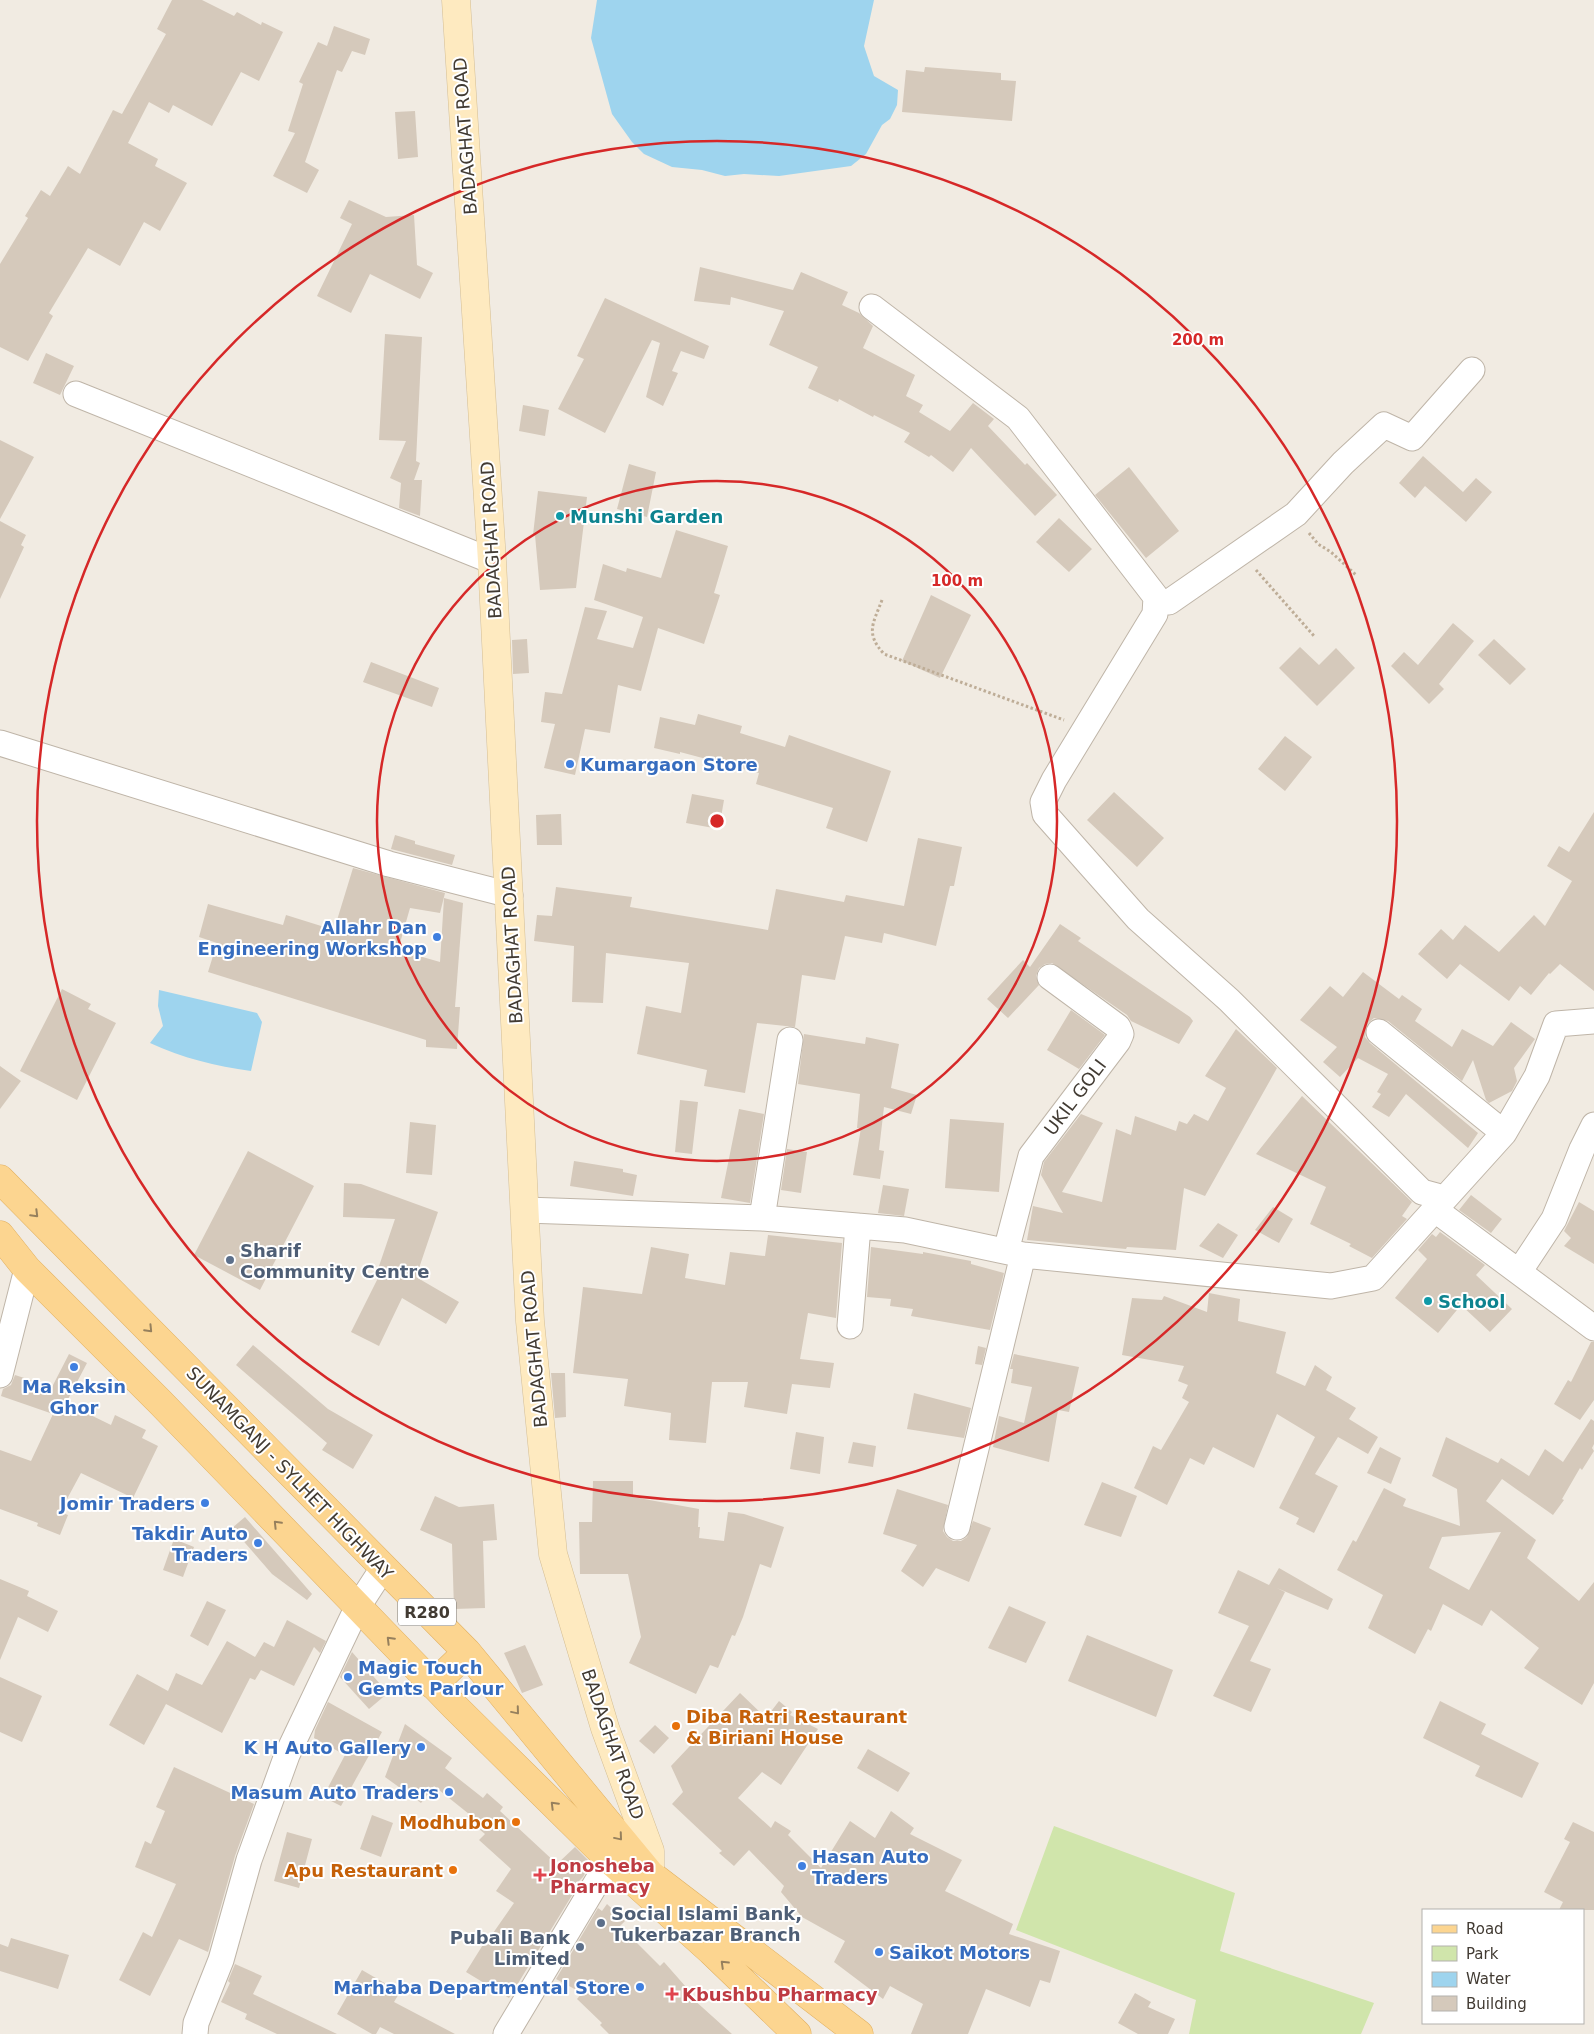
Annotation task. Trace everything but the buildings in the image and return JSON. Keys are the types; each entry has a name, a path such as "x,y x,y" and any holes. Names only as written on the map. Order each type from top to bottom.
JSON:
{"main road":[{"name":"BADAGHAT ROAD","path":"456,0 492,561 530,1321 553,1554 605,1728 650,1851 647,1883"},
{"name":"SUNAMGANJ - SYLHET HIGHWAY","path":"0,1179 467,1652 647,1883 711,1951 796,2034"},
{"name":"SUNAMGANJ - SYLHET HIGHWAY","path":"0,1235 27,1270 160,1402 433,1685 610,1860 647,1883 859,2034"},
{"path":"160,1402 191,1372"},
{"path":"433,1685 467,1652"}],"street":[{"path":"872,307 1018,418 1156,597 1155,614 1043,802 1045,814 1138,919 1229,1000 1422,1192 1439,1203 1519,1272 1594,1328"},
{"path":"1156,602 1168,602 1296,514 1343,464 1384,425 1412,438 1472,370"},
{"path":"76,394 492,561"},
{"path":"0,743 389,864 510,895"},
{"name":"UKIL GOLI","path":"1015,1253 1031,1156 1118,1041 1120,1034 1118,1026 1050,977"},
{"path":"525,1210 762,1218 905,1230 1015,1253 1331,1286 1374,1278 1439,1203 1504,1133 1537,1076 1556,1024 1594,1020"},
{"path":"1378,1032 1504,1133"},
{"path":"762,1218 790,1040"},
{"path":"1519,1272 1554,1219 1582,1149 1594,1125"},
{"path":"850,1326 858,1226"},
{"path":"957,1527 1015,1253"},
{"path":"0,1374 27,1270"},
{"path":"195,2034 196,2023 221,1960 249,1860 287,1755 357,1608 383,1568"},
{"path":"506,2034 610,1860"}],"path":[{"path":"1296,514 1312,538 1356,575"},
{"path":"1240,551 1314,636"},
{"path":"882,600 872,627 872,637 884,654 1085,729"}],"green space":[{"path":"1054,1826 1235,1893 1220,1951 1374,2003 1361,2034 1189,2034 1196,2000 1016,1930"}],"water":[{"path":"597,0 874,0 864,46 874,76 898,90 897,105 890,119 882,125 866,154 851,166 779,176 744,174 725,176 702,170 672,167 644,154 632,142 612,114 591,38"},
{"path":"159,990 257,1013 262,1022 251,1071 199,1061 150,1043 163,1026 158,1006"}],"place":[{"name":"Munshi Garden","path":"560,516"},
{"name":"Kumargaon Store","path":"570,764"},
{"name":"Allahr Dan Engineering Workshop","path":"437,937"},
{"name":"Sharif Community Centre","path":"230,1260"},
{"name":"School","path":"1428,1301"},
{"name":"Ma Reksin Ghor","path":"74,1367"},
{"name":"Jomir Traders","path":"205,1503"},
{"name":"Takdir Auto Traders","path":"258,1543"},
{"name":"Magic Touch Gemts Parlour","path":"348,1677"},
{"name":"Diba Ratri Restaurant & Biriani House","path":"676,1726"},
{"name":"K H Auto Gallery","path":"421,1747"},
{"name":"Masum Auto Traders","path":"449,1792"},
{"name":"Modhubon","path":"516,1822"},
{"name":"Hasan Auto Traders","path":"802,1866"},
{"name":"Apu Restaurant","path":"453,1870"},
{"name":"Jonosheba Pharmacy","path":"540,1875"},
{"name":"Social Islami Bank, Tukerbazar Branch","path":"601,1923"},
{"name":"Pubali Bank Limited","path":"580,1947"},
{"name":"Saikot Motors","path":"879,1952"},
{"name":"Marhaba Departmental Store","path":"640,1987"},
{"name":"Kbushbu Pharmacy","path":"672,1994"}]}
